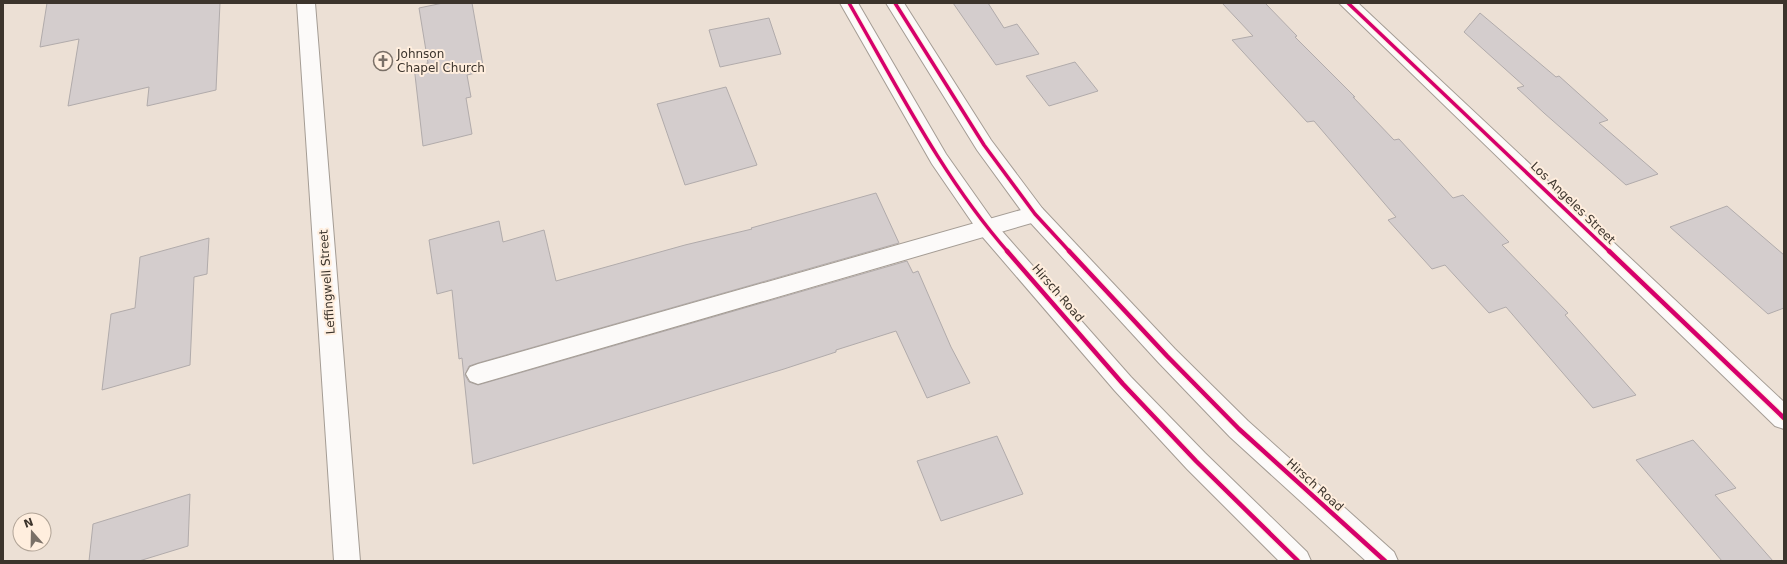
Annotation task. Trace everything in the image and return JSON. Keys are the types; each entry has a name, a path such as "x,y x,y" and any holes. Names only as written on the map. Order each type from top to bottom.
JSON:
{"street":[{"name":"Leffingwell Street","path":"306,3 347,561"},
{"name":"Hirsch Road","path":"849,3 940,159 987,228 1123,384 1196,461 1298,561"},
{"name":"Hirsch Road","path":"895,3 984,145 1035,214 1167,356 1228,418 1385,561"},
{"name":"Los Angeles Street","path":"1348,3 1784,418"},
{"path":"478,374 1035,214"}],"building":[{"path":"47,3 220,3 216,90 147,106 149,87 68,106 79,39 40,47"},
{"path":"443,3 472,3 484,71 467,75 471,97 466,98 472,134 423,146 414,66 428,63 419,8"},
{"path":"953,3 988,3 1004,28 1017,24 1039,54 996,65"},
{"path":"1222,3 1265,3 1297,36 1295,37 1355,97 1353,97 1394,140 1399,139 1453,198 1463,195 1509,242 1502,245 1568,313 1565,315 1636,395 1593,408 1506,307 1489,313 1445,265 1432,269 1388,220 1396,217 1314,121 1307,122 1232,40 1253,36"},
{"path":"1480,13 1556,77 1559,76 1608,120 1599,123 1658,174 1626,185 1544,113 1517,88 1524,86 1464,32"},
{"path":"769,18 781,54 720,67 709,30"},
{"path":"1075,62 1098,91 1049,106 1026,76"},
{"path":"726,87 757,165 685,185 657,104"},
{"path":"876,193 899,243 478,363 469,366 465,375 469,382 478,385 907,261 913,273 918,271 951,347 970,383 927,398 896,331 836,350 836,352 784,369 473,464 462,358 459,359 452,290 437,294 429,240 499,221 503,242 544,230 556,281 685,245 752,229 751,228"},
{"path":"1727,206 1784,255 1784,308 1768,314 1670,227"},
{"path":"209,238 207,274 194,277 190,365 102,390 111,314 135,308 140,257"},
{"path":"997,436 1023,494 941,521 917,461"},
{"path":"1693,440 1736,488 1715,495 1773,561 1722,561 1636,460"},
{"path":"190,494 188,546 139,561 89,561 93,524"}],"cycle path":[{"path":"849,3 939,159 987,228 1123,384 1196,461 1298,561"},
{"path":"895,3 984,145 1035,214 1167,356 1239,429 1385,561"},
{"path":"1348,3 1784,418"}],"place":[{"name":"Johnson Chapel Church","path":"383,61"}]}
